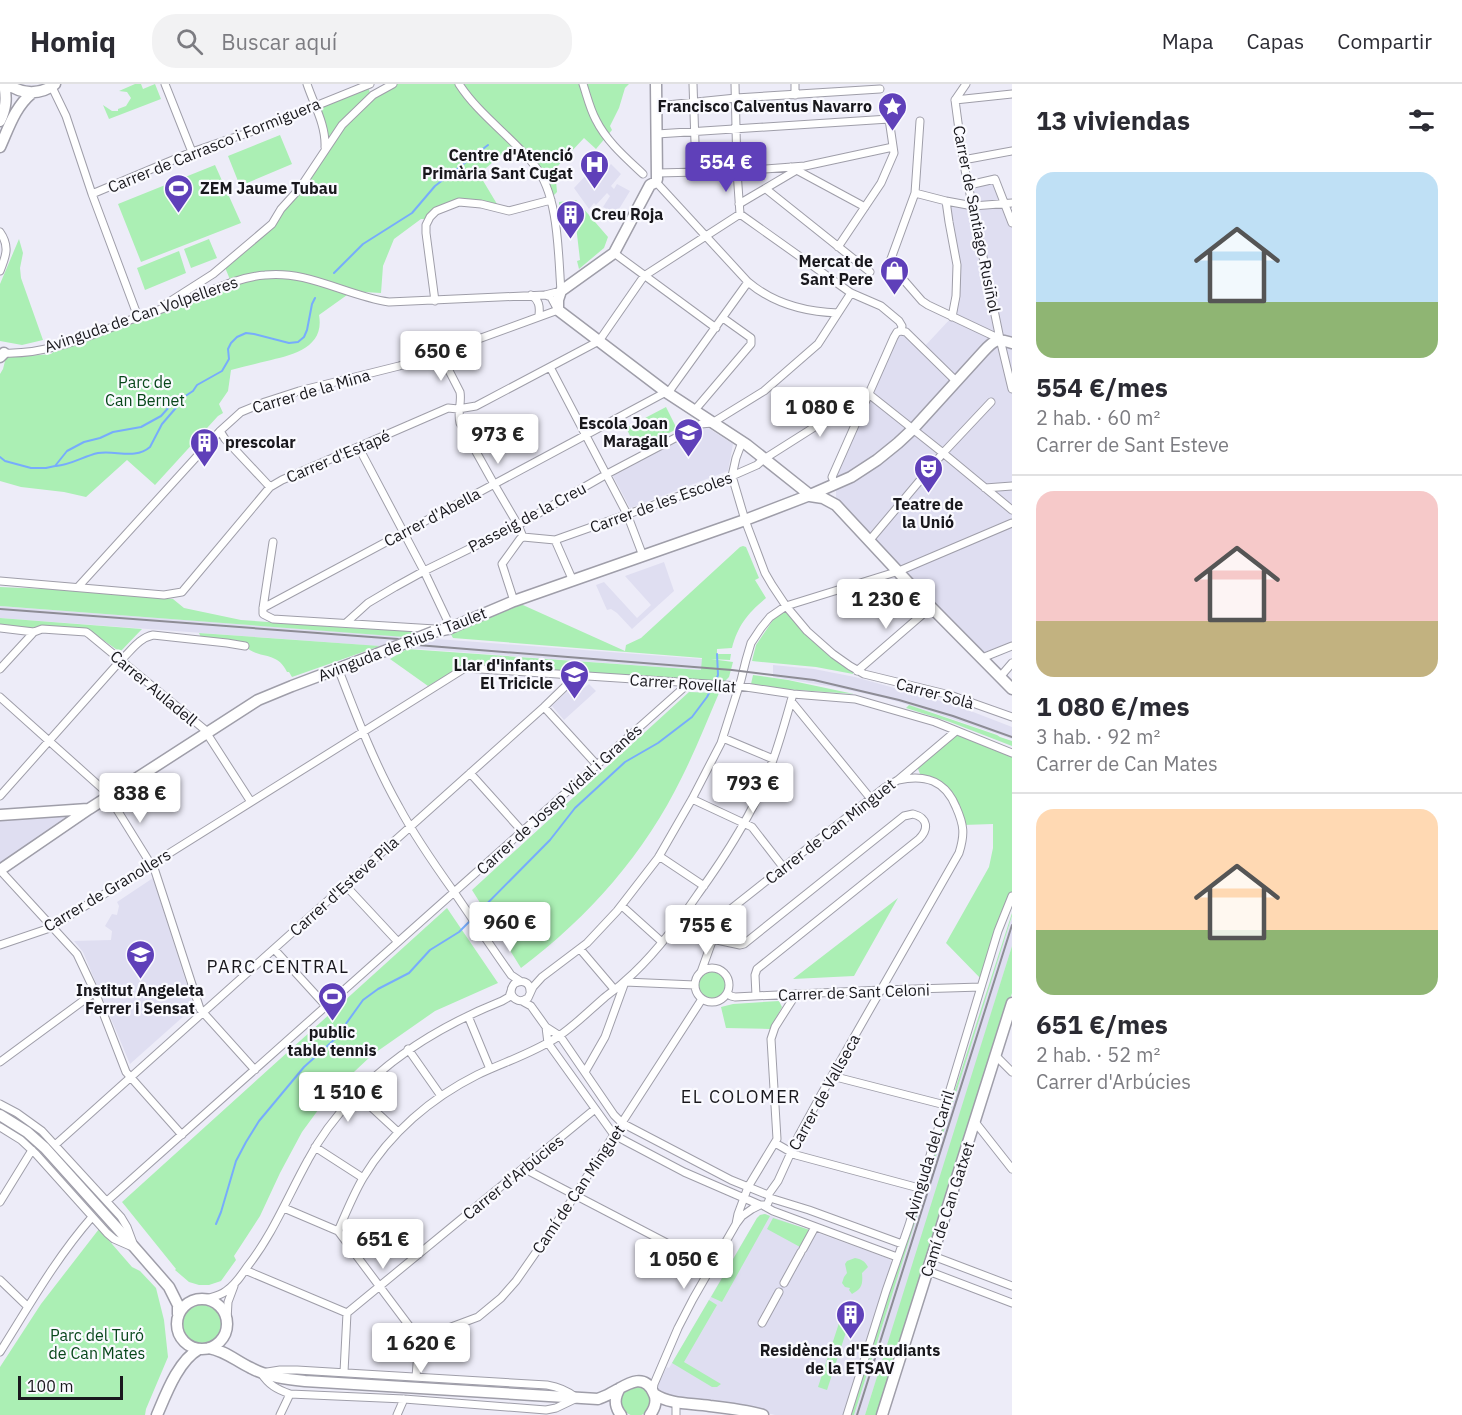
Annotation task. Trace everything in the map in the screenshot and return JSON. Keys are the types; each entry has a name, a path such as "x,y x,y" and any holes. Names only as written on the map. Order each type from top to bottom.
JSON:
{"street":[{"path":"0,155 6,101 4,84"},
{"path":"8,84 17,90 32,93 53,85 138,317"},
{"path":"165,84 192,152"},
{"path":"307,84 326,135 325,149"},
{"name":"Carrer de Carrasco i Formiguera","path":"92,194 192,152 256,130 369,84"},
{"path":"156,310 216,274 272,224 281,208 300,188 342,125 373,95 393,84"},
{"path":"459,84 536,167 546,184 554,207 561,291 558,310"},
{"path":"583,84 595,120 607,138 643,174 644,181 696,172 778,167 794,169 865,207"},
{"path":"561,291 614,253 655,179 656,84"},
{"path":"693,84 696,172"},
{"path":"735,84 740,214 851,293 881,306 899,321 902,326 901,331"},
{"path":"795,84 795,95"},
{"path":"955,100 966,84"},
{"path":"657,106 736,98 880,89"},
{"path":"0,147 4,125 32,93"},
{"path":"955,100 1012,94"},
{"name":"Carrer de Santiago Rusiñol","path":"955,100 963,160 1012,390"},
{"path":"657,134 889,119 894,153 881,183 838,247"},
{"path":"920,121 915,193 888,267 902,278 922,300 952,317 1012,343"},
{"path":"323,125 330,129 342,125"},
{"path":"739,204 766,189 794,169 893,147"},
{"path":"963,160 1012,151"},
{"path":"643,174 651,170 655,172 655,179 705,236 748,282 767,296 805,310 838,313"},
{"path":"969,185 995,179 1008,203 1012,223"},
{"path":"766,189 870,272"},
{"path":"915,193 973,206 1008,203"},
{"path":"435,301 426,225 436,211 459,202 481,204 509,211 551,200"},
{"path":"946,201 957,265 956,296 952,317"},
{"path":"599,341 644,276 740,214"},
{"path":"0,232 7,250 0,271"},
{"path":"614,253 716,328"},
{"path":"216,274 224,277 223,285"},
{"name":"Avinguda de Can Volpelleres","path":"1,354 60,346 223,285 265,274 289,275 322,282 370,299 389,302 545,295 561,291"},
{"path":"667,393 748,282"},
{"path":"193,286 192,292 197,296"},
{"name":"Passeig de la Creu","path":"347,622 368,603 424,571 516,526 701,424 712,423 764,391 818,344 851,293"},
{"path":"531,295 539,303 539,315"},
{"path":"545,295 551,297 558,310 667,393 742,442 810,495 823,498 836,505"},
{"name":"Carrer de la Mina","path":"78,587 220,431 241,412 299,391 399,366 440,353 539,315 558,310"},
{"path":"694,411 751,344 752,338 723,318"},
{"path":"956,381 906,332 897,332 868,395 833,483 832,499 931,607 1012,689"},
{"name":"Avinguda de Rius i Taulet","path":"0,870 108,796 258,700 514,601 745,520 851,477 877,460 913,429 988,347 995,340 1000,339"},
{"name":"Carrer d'Estapé","path":"0,581 164,595 182,592 270,487 448,408 459,410 476,406 599,341"},
{"path":"440,353 460,392 462,400 458,417 460,423 521,538"},
{"path":"550,367 627,514 643,556"},
{"name":"Carrer d'Abella","path":"263,611 403,533 667,393"},
{"path":"868,395 1012,510"},
{"name":"Carrer de les Escoles","path":"555,540 730,478 757,465 868,395"},
{"path":"869,541 943,453 991,402"},
{"path":"220,431 270,487"},
{"path":"732,476 742,442"},
{"path":"273,542 263,611 273,619 449,628 424,571 359,448"},
{"name":"Carrer Solà","path":"732,476 745,520 765,573 786,606 833,654 864,674 950,695 1012,717"},
{"path":"985,488 1012,486"},
{"path":"502,1001 526,1000 533,987 543,977 580,949 622,906 659,856 692,799 723,738 751,643 770,617 786,606 899,571 1012,523"},
{"path":"521,538 555,540 573,581"},
{"path":"514,601 502,564 521,538"},
{"path":"857,671 931,607"},
{"path":"0,628 34,632"},
{"name":"Carrer Auladell","path":"34,632 42,629 86,632 93,637 206,732 251,802"},
{"path":"0,669 34,632"},
{"path":"0,796 142,639 153,635 245,646"},
{"path":"982,658 1012,646"},
{"path":"1000,677 1012,663"},
{"name":"Carrer Rovellat","path":"363,731 465,668 739,686 792,698 855,699 935,722 1012,753"},
{"path":"338,669 363,731 410,827 431,861 511,975 529,985 531,1006"},
{"name":"Carrer d'Esteve Pila","path":"55,1144 577,675"},
{"name":"Carrer de Josep Vidal i Granés","path":"107,1201 398,942 456,896 522,831 689,683"},
{"path":"0,698 106,792 152,864 197,1004 202,1013 255,1070"},
{"path":"338,1231 363,1178 407,1122 441,1096 477,1075 560,1036 625,982 662,942 704,886 735,839 766,778 780,742 792,698"},
{"path":"792,698 871,799"},
{"path":"544,707 597,765"},
{"name":"Carrer de Granollers","path":"0,945 52,927 363,731"},
{"name":"Carrer de Can Minguet","path":"700,972 722,916 897,780 956,731"},
{"path":"723,738 773,759"},
{"path":"918,762 920,774 926,778"},
{"path":"470,773 522,831"},
{"path":"897,780 926,778"},
{"name":"Carrer de Vallseca","path":"762,1205 768,1202 791,1152 832,1076 956,860 963,839 962,819 952,796 945,788 926,778"},
{"path":"692,799 752,827 783,867"},
{"path":"0,815 89,809"},
{"path":"712,939 744,944 904,816 913,814 922,819 925,832 919,839 757,969 756,996"},
{"path":"659,856 704,886"},
{"path":"0,870 77,954 95,992 126,1072 182,1135"},
{"path":"345,885 398,942"},
{"name":"Avinguda del Carril","path":"847,1415 998,931 1012,896"},
{"path":"622,906 662,942"},
{"path":"274,949 326,1006"},
{"path":"580,949 614,989"},
{"path":"710,968 723,971 730,982 728,994 716,1002 702,999 697,994 695,985 700,972 710,968"},
{"path":"511,975 511,990 514,998 531,1006 546,1027 560,1036 622,1124 748,1187 902,1244"},
{"path":"226,1320 228,1302 237,1281 272,1231 308,1158 325,1132 357,1094 378,1072 408,1049 434,1033 502,1001 508,997 514,984 543,977"},
{"path":"625,982 695,985"},
{"path":"585,1072 605,1037 625,982"},
{"name":"Carrer de Sant Celoni","path":"728,994 735,997 981,987"},
{"path":"0,1062 95,992"},
{"path":"736,1224 738,1214 747,1199 748,1187 775,1143 777,1132 771,1039 775,1027 796,994"},
{"name":"Camí de Can Minguet","path":"419,1339 478,1317 501,1298 516,1281 575,1196 702,999"},
{"name":"Camí de Can Gatxet","path":"882,1415 1012,1003"},
{"path":"468,1016 490,1069"},
{"path":"546,1027 548,1043 614,1135 684,1172 773,1211 897,1257"},
{"path":"408,1049 441,1096"},
{"path":"996,1056 1012,1072"},
{"path":"832,1076 945,1105"},
{"path":"357,1094 399,1132"},
{"path":"0,1104 30,1122 55,1144 124,1221 135,1248"},
{"name":"Carrer d'Arbúcies","path":"347,1313 595,1109"},
{"path":"0,1115 27,1132 45,1148 135,1248 169,1287 175,1298 178,1314"},
{"path":"975,1122 1012,1169"},
{"path":"0,1127 32,1150 114,1239 135,1248"},
{"path":"775,1143 804,1158 919,1188"},
{"path":"315,1147 363,1178"},
{"path":"0,1202 32,1150"},
{"path":"523,1168 711,1266"},
{"path":"652,1413 656,1403 654,1384 678,1328 736,1224 742,1216 762,1205"},
{"path":"284,1208 338,1231 419,1339 416,1377"},
{"path":"0,1352 69,1244 92,1217"},
{"path":"784,1283 816,1227"},
{"path":"933,1256 1012,1286"},
{"path":"245,1270 347,1313 344,1372"},
{"path":"928,1271 1012,1303"},
{"path":"0,1280 26,1305"},
{"path":"180,1368 181,1346 176,1322 178,1314 186,1304 217,1296 237,1281"},
{"path":"157,1415 180,1368 194,1352 218,1343 224,1336 227,1326 221,1308 211,1300 184,1295 169,1287"},
{"path":"761,1326 779,1292"},
{"path":"177,1332 190,1347 219,1350 237,1359"},
{"path":"224,1336 229,1349 244,1365 274,1377 305,1381 598,1399 627,1383 650,1378 660,1370"},
{"path":"261,1373 297,1370 547,1385 556,1386 577,1398"},
{"path":"261,1373 273,1387 290,1394 404,1399 514,1412 556,1408 577,1398"},
{"path":"637,1381 646,1384 661,1398 676,1403 724,1407 763,1415"},
{"path":"619,1413 615,1400 620,1388"},
{"path":"280,1415 290,1394"},
{"path":"397,1415 404,1399"},
{"path":"598,1399 619,1413"},
{"path":"652,1413 659,1408 676,1403"},
{"path":"676,1403 676,1415"}],"shaded area":[{"name":"Centre d'Atenció Primària Sant Cugat","path":"601,163 607,168 611,164 621,174 611,186 614,189 617,184 630,191 616,214 603,207 610,196 607,193 589,209 574,188 590,171 593,173"},
{"path":"995,179 1012,222 1012,647 982,658 836,505 834,477 894,337 901,331 923,348 952,317 957,265 946,201 973,205 969,185"},
{"name":"Escola Joan Maragall","path":"705,426 733,444 728,471 630,508 613,476"},
{"path":"664,562 674,591 632,629 617,613 611,609 607,610 596,585 604,582 637,618 651,605 625,576"},
{"path":"0,606 702,659 702,670 0,618"},
{"path":"773,665 814,669 855,677 955,705 1012,727 1012,739 885,698 773,677"},
{"name":"Llar d'infants El Tricicle","path":"578,681 584,688 589,684 596,691 564,720 552,706"},
{"path":"89,809 0,870 0,815"},
{"name":"Institut Angeleta Ferrer i Sensat","path":"153,878 194,1007 130,1064 83,952 74,941 111,940 112,931 105,926 112,914 117,915 119,906 117,902"},
{"path":"1012,916 1012,946 930,1212 865,1415 854,1415"},
{"path":"765,1214 890,1259 894,1268 847,1415 775,1415 738,1406 672,1400 658,1390 659,1381 667,1367 669,1368 757,1218"}],"green space":[{"path":"135,84 141,84 143,89 155,84 161,99 109,119 103,105 112,111 118,111 126,106 131,98 127,92 119,91"},
{"name":"Parc de Can Bernet","path":"393,84 629,84 625,88 610,126 612,130 596,149 584,138 555,169 557,192 551,198 546,185 514,144 479,174 500,209 460,202 426,219 421,219 394,239 383,266 381,293 351,290 319,315 320,326 317,335 305,348 287,356 231,370 228,391 219,404 223,413 155,485 127,460 86,497 21,487 0,481 0,374 6,357 16,353 27,356 51,354 60,346 75,346 78,340 231,282 224,265 272,224 325,149 314,105 365,87 369,89 370,94"},
{"name":"ZEM Jaume Tubau","path":"280,135 292,164 240,186 228,156"},
{"name":"ZEM Jaume Tubau","path":"215,165 241,223 141,262 118,204"},
{"path":"576,200 608,237 604,248 579,269 575,217 559,219 559,202"},
{"path":"19,239 23,253 21,278 43,340 22,345 0,341 0,284"},
{"path":"209,239 217,258 191,268 184,249"},
{"path":"179,251 186,273 145,290 137,268"},
{"path":"666,407 677,429 637,449 626,428"},
{"path":"743,546 746,547 759,578 755,580 766,598 744,620 732,648 717,649 717,654 731,654 730,660 711,659 733,662 729,677 722,684 464,665 428,686 390,659 407,649 701,670 702,658 453,638 448,629 514,601 625,651 626,645 641,638"},
{"path":"0,587 70,590 173,599 184,608 241,620 366,629 417,630 416,633 405,637 0,606"},
{"path":"786,606 807,631 854,669 853,674 816,667 752,661 756,645"},
{"path":"0,618 142,629 120,652 89,630 41,627 30,630 0,627"},
{"path":"199,633 380,646 292,677 283,665 273,658 256,653 245,646 202,640"},
{"path":"753,675 854,694 755,687 751,684"},
{"path":"689,692 719,693 682,777 651,832 613,882 592,905 570,927 521,968 472,890"},
{"path":"909,705 997,735 1012,741 1012,746 906,708"},
{"path":"956,731 1012,753 1012,896 983,981 946,943 989,867 993,848 993,824 963,825 952,796 920,774 917,766"},
{"path":"898,898 854,976 793,979"},
{"path":"447,908 498,983 435,1011 372,1055 337,1088 302,1132 260,1216 234,1256 236,1260 221,1281 209,1285 189,1282 175,1270 122,1202"},
{"path":"1012,913 854,1415 850,1415"},
{"path":"1012,946 1012,993 878,1415 865,1415"},
{"path":"712,971 722,975 726,985 722,995 712,999 702,995 698,985 702,975"},
{"path":"779,1001 782,1007 770,1029 726,1028 721,1007"},
{"path":"765,1214 770,1216 722,1302 711,1297 757,1218"},
{"path":"773,1218 810,1230 800,1247 767,1229"},
{"name":"Parc del Turó de Can Mates","path":"99,1229 132,1267 140,1271 156,1288 164,1320 168,1357 145,1415 0,1415 0,1367 41,1304"},
{"path":"855,1258 866,1263 868,1267 862,1273 860,1288 852,1294 850,1288 845,1287 842,1283 847,1273 845,1264"},
{"path":"709,1300 717,1305 684,1362 721,1384 717,1387 712,1387 672,1363"},
{"path":"202,1305 215,1311 221,1324 215,1337 202,1343 189,1337 183,1324 189,1311"},
{"path":"841,1317 850,1320 827,1390 818,1387"},
{"path":"636,1386 647,1390 651,1401 647,1412 636,1416 625,1412 621,1401 625,1390"}],"waterway":[{"path":"334,273 363,244 412,213 435,186 488,145"},
{"path":"0,457 5,461 31,468 46,468 55,466 67,451 84,442 113,432 141,427 161,416 170,406 193,391 197,385 222,371 229,359 228,349 237,337 246,333 289,343 298,342 307,330 315,298"},
{"path":"56,466 98,453 132,454 144,451 150,447 162,424 181,402"},
{"path":"216,1224 236,1161 246,1142 259,1121 304,1067 335,1039 363,1000 378,989 409,973 430,950 459,932 550,840 575,808 625,762 658,743 692,717 707,697 718,675 717,654"}],"railway":[{"path":"0,609 398,639"},
{"path":"417,645 732,670 814,680 899,700 1012,737"},
{"path":"857,1415 1012,925"}],"place":[{"name":"Francisco Calventus Navarro","path":"893,132"},
{"name":"Centre d'Atenció Primària Sant Cugat","path":"594,190"},
{"name":"ZEM Jaume Tubau","path":"179,214"},
{"name":"Creu Roja","path":"570,240"},
{"name":"Mercat de Sant Pere","path":"894,296"},
{"name":"Escola Joan Maragall","path":"689,458"},
{"name":"prescolar","path":"204,468"},
{"name":"Teatre de la Unió","path":"928,494"},
{"name":"Llar d'infants El Tricicle","path":"574,700"},
{"name":"Institut Angeleta Ferrer i Sensat","path":"140,980"},
{"name":"public table tennis","path":"332,1022"},
{"name":"Residència d'Estudiants de la ETSAV","path":"850,1340"}],"district":[{"name":"PARC CENTRAL","path":"278,966"},
{"name":"EL COLOMER","path":"741,1096"}]}
